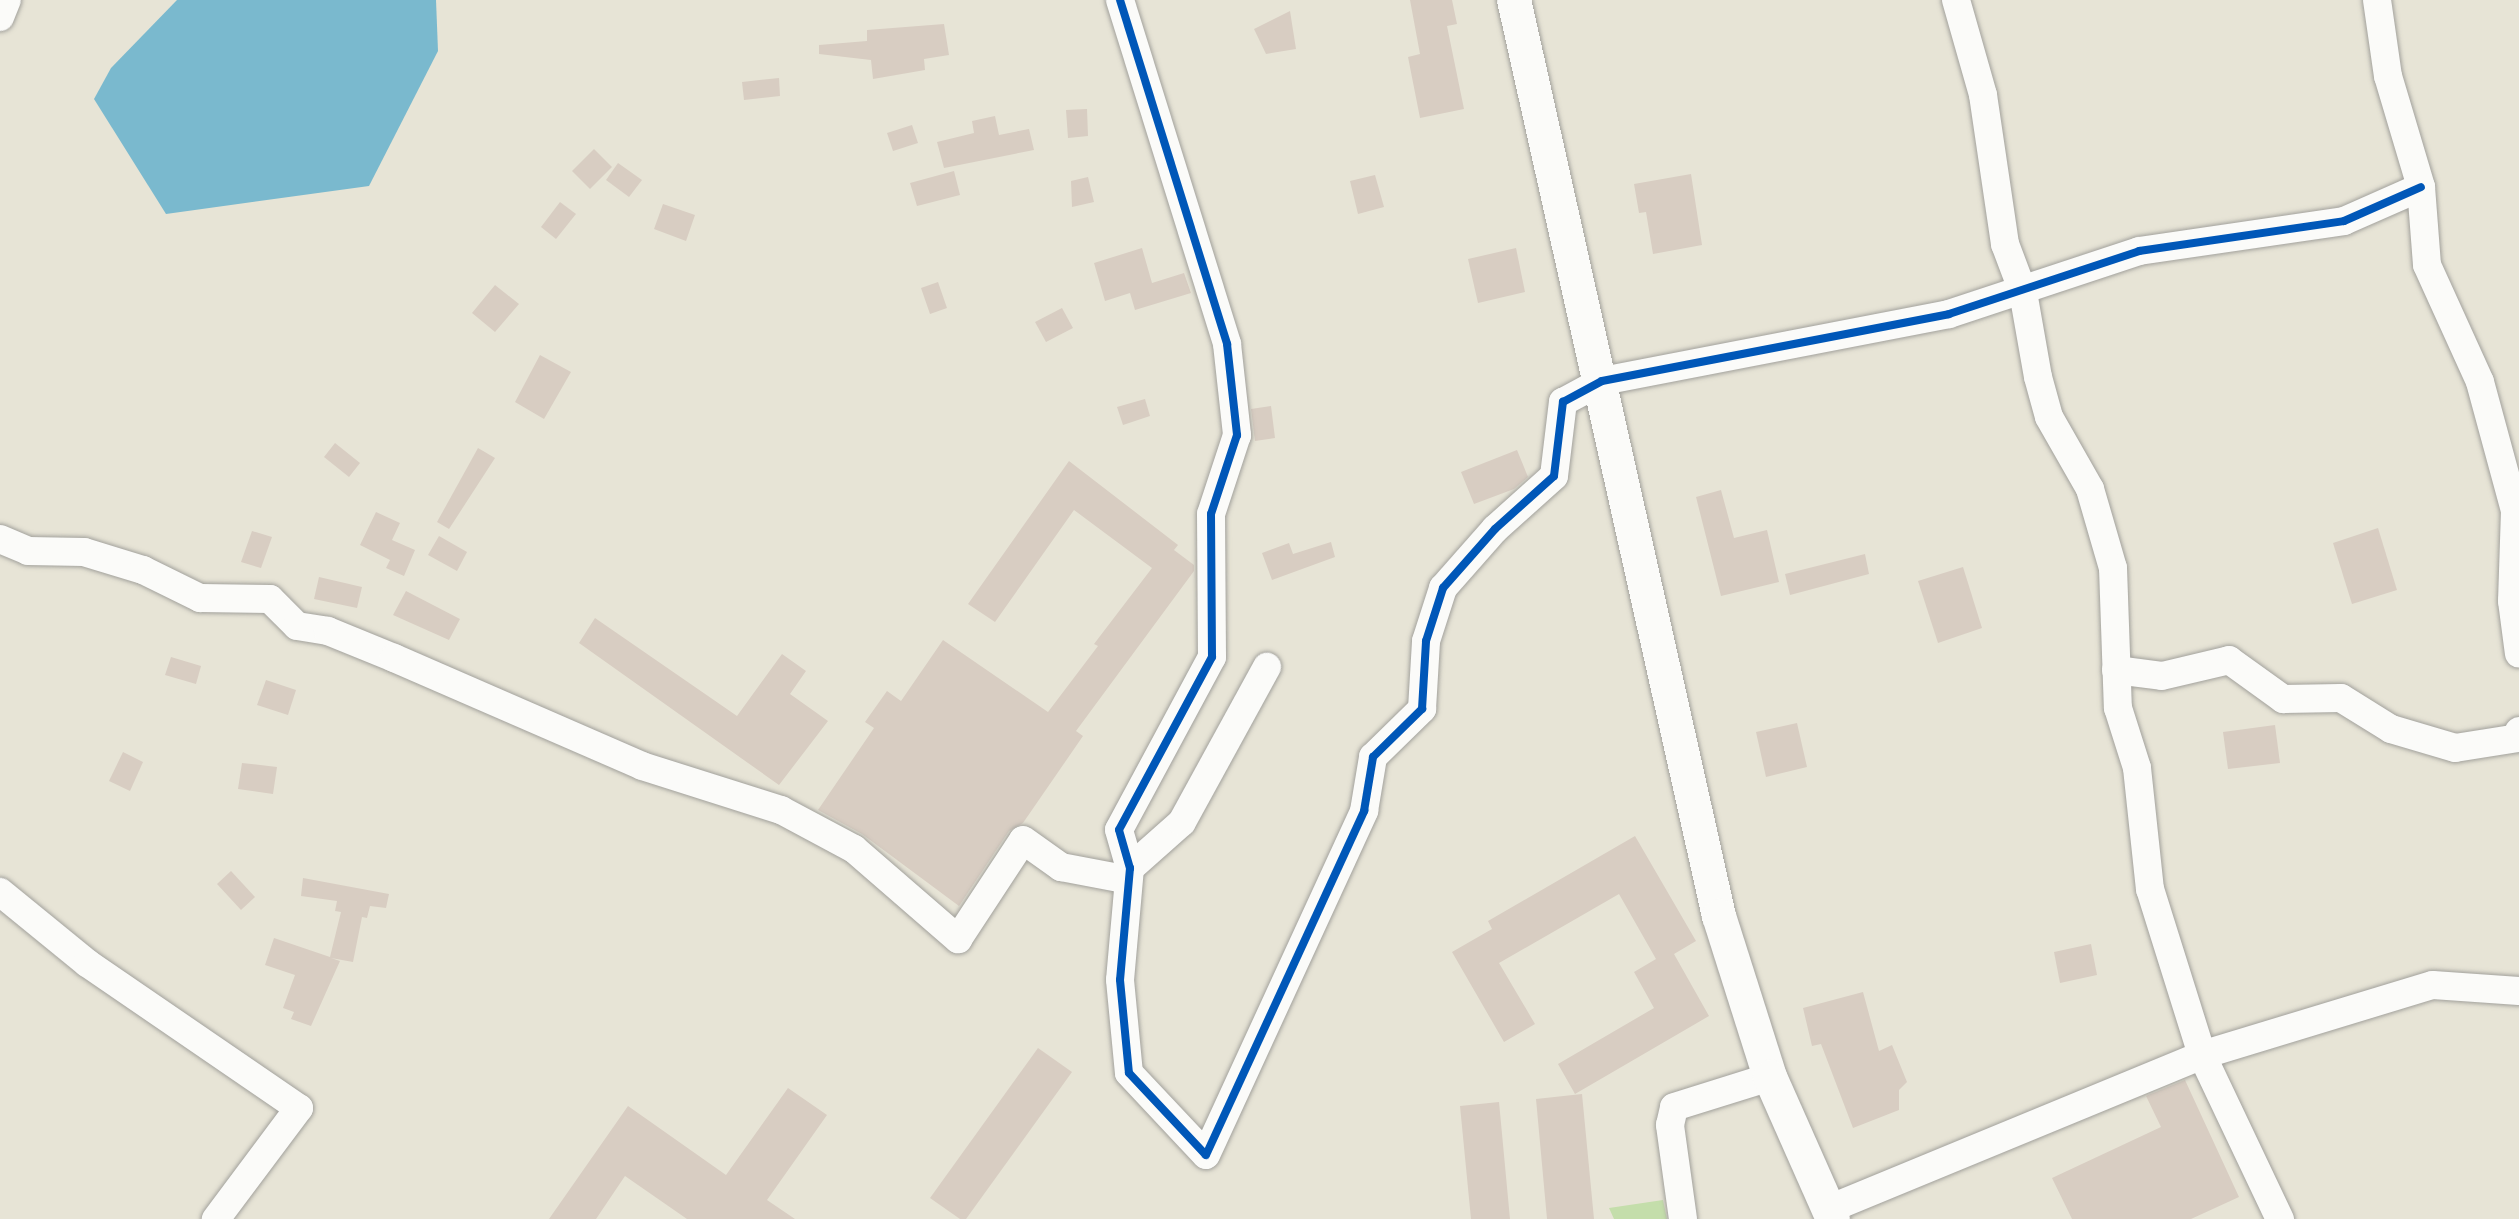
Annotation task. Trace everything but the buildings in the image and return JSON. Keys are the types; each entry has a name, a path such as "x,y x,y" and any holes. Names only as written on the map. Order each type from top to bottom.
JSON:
{"main road":[{"path":"1514,0 1602,381 1719,916 1770,1077 1831,1214"}],"street":[{"path":"0,17 7,0"},
{"path":"1120,0 1227,344 1237,435 1211,514 1212,657 1119,830 1130,868 1120,980 1129,1073 1206,1155 1364,811 1373,757 1422,709 1426,641 1443,588 1495,529 1554,476 1563,402 1602,381 1949,314 2023,292 2139,251 2344,221 2421,187"},
{"path":"1956,0 1983,95 2005,244 2023,292 2049,417 2090,489 2113,568 2118,708 2137,768 2150,889 2202,1055 2280,1219"},
{"path":"2377,0 2388,76 2421,187 2427,265 2480,382 2515,511 2512,601 2519,654"},
{"path":"0,539 28,551 84,552 143,570 200,598 270,599 297,626 328,631 642,766 781,810 854,849 958,939 1023,840 1061,867 1119,878 1182,822 1267,667"},
{"path":"2116,670 2162,676 2229,660 2283,699 2341,698 2391,729 2455,748 2518,738 2519,731"},
{"path":"0,892 87,963 299,1108 216,1219"},
{"path":"1831,1214 2202,1055 2433,985 2519,991"},
{"path":"1683,1219 1670,1125 1674,1107 1770,1077"}],"green space":[{"path":"1663,1200 1667,1219 1614,1219 1609,1208"}],"water":[{"path":"177,0 436,0 438,51 369,186 166,214 94,99 111,68"}],"cycle path":[{"path":"1120,0 1227,344 1237,435 1211,514 1212,657 1119,830 1130,868 1120,980 1129,1073 1206,1155 1364,811 1373,757 1422,709 1426,641 1443,588 1495,529 1554,476 1563,402 1602,381 1949,314 2139,251 2344,221 2421,187"}]}
